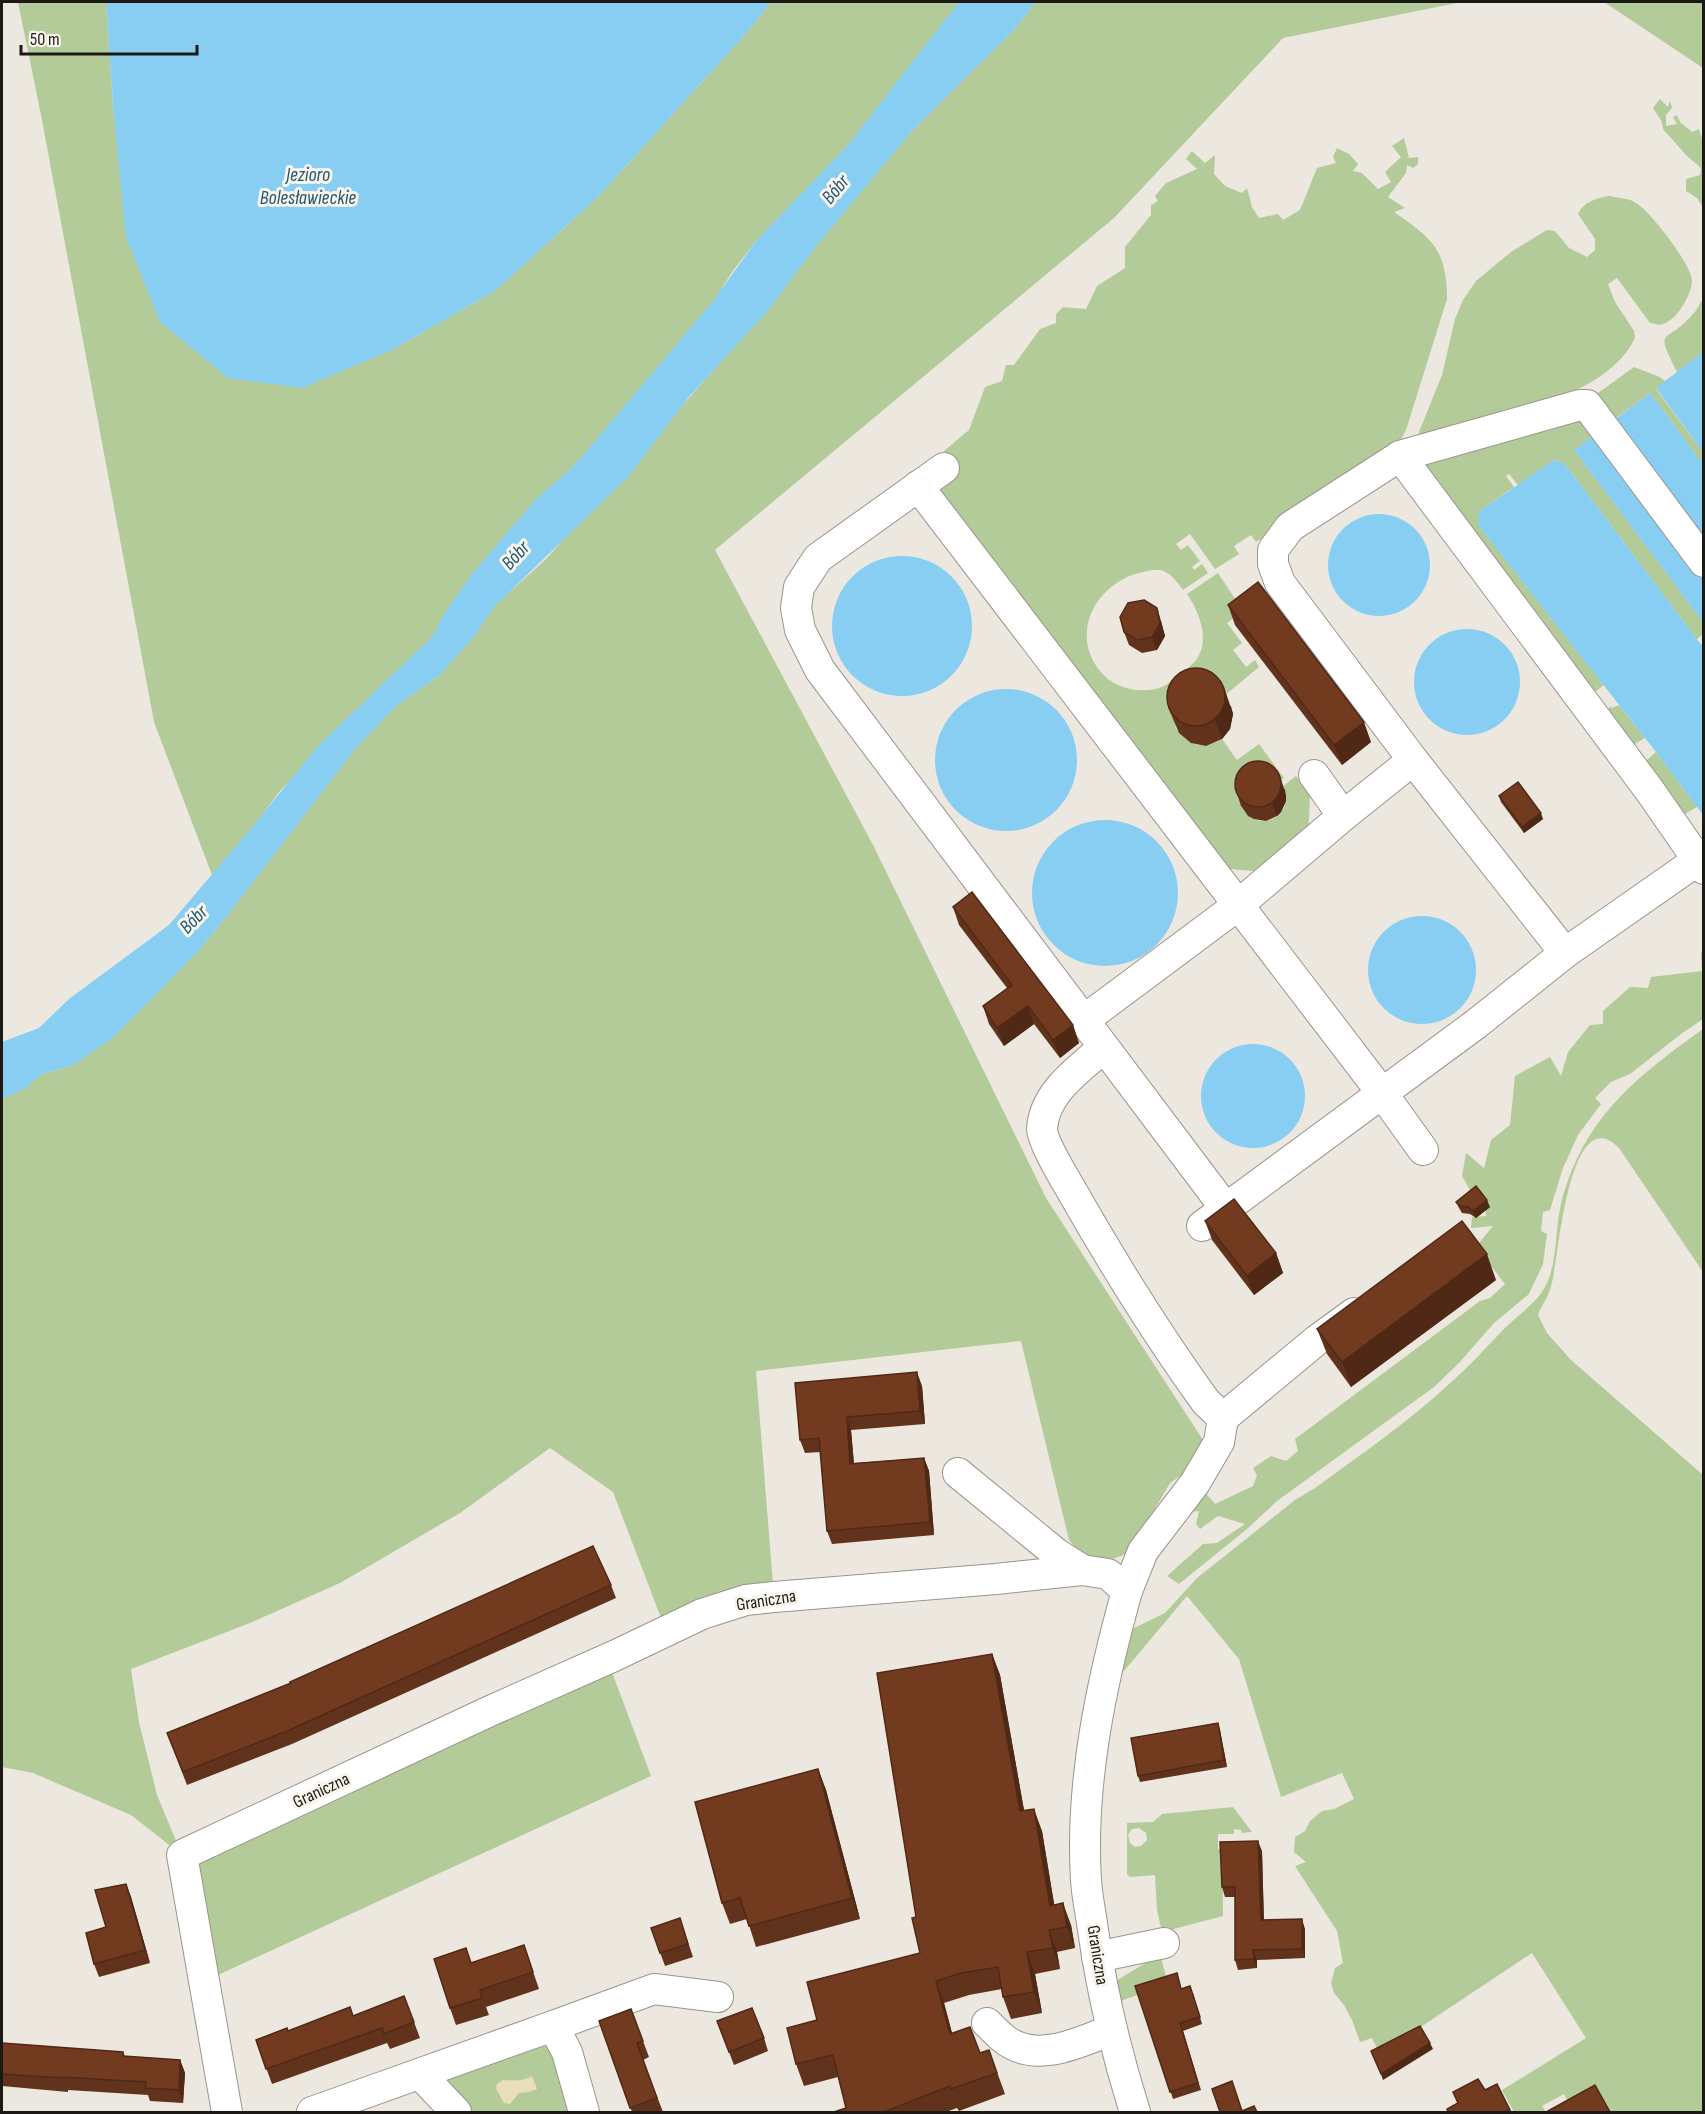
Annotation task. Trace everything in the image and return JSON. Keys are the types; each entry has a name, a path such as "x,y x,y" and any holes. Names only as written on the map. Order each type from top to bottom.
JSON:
{"street":[{"path":"1565,953 1413,760 1280,583 1273,564 1273,550 1290,526 1400,456 1587,405 1704,562"},
{"path":"1202,1226 1382,1093 1483,1033 1565,953 1701,864 1650,791 1400,456"},
{"path":"944,468 818,558 799,587 796,608 800,630 820,670 1226,1209"},
{"path":"918,486 1382,1093 1422,1150"},
{"path":"1084,1020 1237,906 1413,760"},
{"path":"1314,775 1343,816"},
{"path":"1103,1048 1067,1079 1047,1105 1041,1131 1056,1164 1126,1283 1200,1395 1223,1419"},
{"path":"1127,1592 1143,1551 1176,1510 1219,1442 1223,1419 1317,1340 1373,1299"},
{"path":"958,1473 1057,1554 1082,1570"},
{"name":"Graniczna","path":"227,2112 182,1855 702,1614 746,1600 1082,1570 1108,1574 1127,1592 1104,1685 1086,1813 1086,1881 1111,2030 1135,2112"},
{"path":"1097,1957 1164,1943"},
{"path":"312,2112 654,1989 718,1996"},
{"path":"987,2023 1005,2040 1023,2048 1048,2051 1070,2046 1111,2030"},
{"path":"553,2026 567,2052 584,2112"},
{"path":"420,2074 456,2112"}],"green space":[{"path":"18,2 106,2 114,118 392,350 495,291 599,196 749,30 771,2 960,2 848,145 756,241 732,272 714,301 574,466 539,497 436,634 280,791 212,875 154,722"},
{"path":"1036,2 1462,2 1283,38 1114,218 715,550 873,845 1046,1198 1212,1454 1170,1483 1131,1550 1113,1559 1094,1559 1082,1554 1069,1540 1021,1341 756,1371 774,1597 666,1631 613,1492 550,1448 460,1513 340,1583 250,1623 131,1669 139,1722 157,1795 182,1855 131,1815 33,1773 2,1767 2,1099 42,1074 74,1065 115,1035 200,949 355,747 396,706 440,675 493,607 546,559 765,312 812,249 911,132 1013,31"},
{"path":"1604,2 1703,2 1703,68"},
{"path":"1660,99 1668,107 1670,101 1672,108 1666,115 1666,126 1677,124 1673,117 1677,115 1680,122 1692,132 1699,129 1703,142 1703,207 1697,198 1686,191 1686,179 1700,175 1701,168 1663,129 1662,122 1653,108"},
{"path":"1404,138 1409,158 1418,157 1418,164 1413,168 1407,165 1406,173 1388,197 1405,208 1394,212 1418,230 1435,247 1444,268 1447,299 1406,430 1396,449 1340,489 1256,542 1251,535 1234,546 1239,554 1215,569 1190,534 1176,544 1181,550 1188,545 1200,561 1192,567 1194,570 1202,564 1208,573 1183,590 1167,572 1153,570 1132,575 1106,591 1090,615 1087,643 1091,657 1100,671 1120,686 1145,690 1168,684 1193,664 1199,655 1203,640 1201,623 1187,594 1218,573 1243,611 1227,623 1242,643 1233,650 1246,667 1255,660 1259,667 1224,696 1175,727 1185,738 1196,744 1207,745 1222,739 1237,760 1259,744 1284,778 1241,806 1248,815 1256,820 1273,819 1285,806 1286,797 1283,786 1296,776 1310,795 1308,839 1266,872 1217,868 941,506 937,483 954,465 944,451 969,430 985,387 1002,381 1006,365 1014,365 1040,329 1056,323 1056,314 1063,307 1086,309 1097,286 1125,268 1125,247 1151,215 1151,205 1158,201 1155,196 1166,183 1197,169 1186,159 1192,151 1205,163 1215,155 1214,174 1225,186 1242,193 1247,188 1252,207 1259,218 1278,214 1283,220 1300,210 1317,168 1336,163 1333,157 1337,148 1349,154 1358,164 1353,171 1362,173 1378,189 1391,182 1385,172 1401,157 1392,146"},
{"path":"1609,196 1630,200 1642,208 1670,240 1686,264 1692,282 1691,288 1676,315 1659,325 1650,323 1617,278 1608,284 1615,302 1634,331 1635,338 1620,360 1597,378 1570,393 1539,405 1419,437 1442,375 1455,319 1463,300 1476,281 1511,252 1547,230 1555,231 1569,248 1587,257 1595,250 1595,239 1578,214 1595,199"},
{"path":"1703,299 1703,352 1677,372 1666,348 1666,338 1694,313"},
{"path":"1634,367 1665,381 1656,389 1703,452 1703,464 1650,393 1612,421 1594,396"},
{"path":"1577,414 1598,432 1574,450 1703,622 1703,634 1697,639 1564,463 1554,460 1518,485 1509,474 1506,476 1514,487 1481,510 1479,526 1604,685 1590,696 1417,457"},
{"path":"1619,705 1645,738 1628,748 1608,710 1610,706 1612,708"},
{"path":"1656,752 1697,807 1678,818 1641,765"},
{"path":"1703,951 1703,1019 1630,1074 1611,1082 1595,1098 1601,1104 1578,1135 1563,1168 1550,1210 1543,1212 1541,1231 1547,1234 1543,1264 1529,1294 1494,1323 1459,1363 1434,1387 1277,1501 1247,1529 1179,1584 1167,1576 1203,1544 1217,1543 1245,1524 1218,1516 1200,1529 1196,1524 1199,1511 1182,1513 1202,1489 1215,1504 1253,1486 1257,1475 1253,1468 1271,1456 1286,1461 1298,1451 1295,1439 1480,1301 1490,1298 1505,1284 1481,1253 1479,1243 1493,1226 1471,1228 1472,1217 1486,1216 1485,1205 1477,1202 1462,1176 1466,1153 1484,1168 1491,1140 1510,1125 1515,1076 1550,1057 1561,1076 1568,1052 1590,1025 1603,1024 1603,1011 1630,987 1648,988 1651,977 1702,971 1701,952"},
{"path":"1703,1029 1703,1272 1619,1148 1603,1138 1589,1143 1570,1183 1552,1284 1538,1315 1547,1333 1571,1360 1703,1475 1703,2112 1574,2112 1564,2094 1542,2106 1546,2112 1514,2112 1502,2090 1586,2038 1532,1953 1380,2054 1372,2038 1360,2042 1352,2020 1334,1993 1331,1983 1335,1968 1343,1963 1337,1931 1295,1866 1306,1862 1294,1852 1295,1837 1305,1831 1310,1821 1322,1811 1334,1809 1354,1799 1342,1773 1281,1797 1239,1659 1187,1596 1124,1671 1118,1668 1128,1631 1165,1613 1197,1578 1295,1500 1315,1488 1416,1412 1456,1378 1534,1302 1542,1292 1551,1271 1561,1204 1583,1147 1598,1124 1634,1083"},
{"path":"607,1659 651,1776 205,1981 182,1855"},
{"path":"1233,1807 1252,1832 1242,1833 1241,1830 1234,1829 1234,1834 1218,1834 1218,1849 1222,1849 1223,1916 1162,1932 1157,1910 1155,1875 1130,1877 1127,1874 1127,1823 1153,1822 1162,1814","holes":["1139,1828 1146,1833 1147,1840 1141,1846 1135,1847 1130,1843 1128,1835 1132,1829"]},
{"path":"1160,1954 1168,1984 1115,2003 1111,1984"},
{"path":"542,2045 555,2054 574,2112 467,2112 443,2077"}],"sand":[{"path":"532,2076 537,2089 519,2093 510,2104 504,2103 496,2089 497,2084 503,2080 518,2080"}],"water":[{"name":"Jezioro Bolesławieckie","path":"106,2 771,2 749,30 599,196 495,291 392,350 302,388 228,378 160,322 126,237 114,118"},
{"name":"Bóbr","path":"959,2 1036,2 1013,31 911,132 814,249 767,312 688,398 628,477 494,607 475,635 440,675 396,706 355,749 200,949 116,1035 74,1065 42,1074 24,1089 2,1099 2,1042 39,1028 69,999 169,925 318,746 434,635 442,617 472,574 536,499 574,466 713,301 756,241 848,145"},
{"path":"1703,352 1703,452 1656,388"},
{"path":"1650,393 1703,464 1703,622 1574,450"},
{"path":"1554,460 1564,463 1703,647 1703,815 1479,526 1478,515 1481,510"},
{"path":"1379,514 1398,518 1415,529 1426,546 1430,565 1426,584 1415,601 1398,612 1379,616 1360,612 1343,601 1332,584 1328,565 1332,546 1343,529 1360,518"},
{"path":"902,556 929,561 952,576 967,599 972,626 967,653 952,676 929,691 902,696 875,691 852,676 837,653 832,626 837,599 852,576 875,561"},
{"path":"1467,629 1487,633 1504,645 1516,662 1520,682 1516,702 1504,719 1487,731 1467,735 1447,731 1430,719 1418,702 1414,682 1418,662 1430,645 1447,633"},
{"path":"1006,689 1033,695 1056,710 1071,733 1077,760 1071,787 1056,810 1033,825 1006,831 979,825 956,810 941,787 935,760 941,733 956,710 979,695"},
{"path":"1105,820 1133,826 1156,842 1172,865 1178,893 1172,921 1156,944 1133,960 1105,966 1077,960 1054,944 1038,921 1032,893 1038,865 1054,842 1077,826"},
{"path":"1422,916 1443,920 1460,932 1472,949 1476,970 1472,991 1460,1008 1443,1020 1422,1024 1401,1020 1384,1008 1372,991 1368,970 1372,949 1384,932 1401,920"},
{"path":"1253,1044 1273,1048 1290,1059 1301,1076 1305,1096 1301,1116 1290,1133 1273,1144 1253,1148 1233,1144 1216,1133 1205,1116 1201,1096 1205,1076 1216,1059 1233,1048"}],"building":[{"path":"1258,582 1364,722 1334,745 1228,605"},
{"path":"1144,600 1157,608 1160,623 1152,637 1137,640 1124,632 1120,617 1128,603"},
{"path":"1196,668 1207,670 1220,681 1225,697 1223,708 1212,721 1196,726 1185,724 1172,713 1167,697 1169,686 1180,673"},
{"path":"1258,761 1274,768 1281,784 1274,800 1258,807 1242,800 1235,784 1242,768"},
{"path":"1518,782 1541,813 1522,827 1499,796"},
{"path":"972,892 1073,1025 1053,1040 1028,1006 997,1028 983,1006 1012,985 953,907"},
{"path":"1476,1186 1487,1200 1473,1211 1456,1202"},
{"path":"1234,1199 1276,1253 1247,1276 1205,1221"},
{"path":"1462,1221 1487,1254 1342,1362 1317,1329"},
{"path":"917,1372 920,1411 847,1417 850,1464 924,1458 930,1522 827,1531 819,1438 800,1440 795,1383"},
{"path":"593,1546 611,1585 287,1731 183,1772 167,1733 291,1683"},
{"path":"992,1654 1020,1811 1034,1809 1050,1906 1063,1903 1067,1927 1049,1930 1053,1948 1027,1952 1034,1992 1003,1997 998,1967 961,1973 936,1981 950,2034 970,2027 980,2053 989,2050 997,2073 951,2089 950,2086 884,2112 834,2112 846,2108 833,2055 796,2064 787,2028 817,2020 807,1982 920,1953 912,1918 916,1917 877,1673"},
{"path":"1218,1723 1224,1760 1138,1776 1131,1738"},
{"path":"818,1769 852,1898 749,1926 740,1898 722,1903 695,1802"},
{"path":"1258,1841 1261,1920 1302,1919 1302,1949 1253,1950 1254,1959 1235,1960 1235,1887 1222,1887 1220,1842"},
{"path":"126,1884 145,1950 94,1964 86,1933 106,1927 95,1890"},
{"path":"680,1918 688,1944 660,1953 651,1928"},
{"path":"524,1945 533,1972 480,1990 482,1998 450,2008 434,1959 466,1948 471,1963"},
{"path":"1177,1973 1181,1989 1190,1986 1200,2017 1180,2023 1198,2083 1170,2092 1135,1986"},
{"path":"404,1996 414,2022 384,2034 382,2028 266,2069 256,2040 287,2028 288,2031 350,2007 353,2016"},
{"path":"752,2008 764,2038 729,2052 717,2021"},
{"path":"631,2009 643,2041 637,2043 657,2098 630,2108 599,2021"},
{"path":"1420,2026 1430,2043 1381,2074 1371,2051"},
{"path":"2,2043 123,2052 123,2056 180,2060 179,2090 145,2088 146,2082 2,2074"},
{"path":"1478,2079 1485,2090 1497,2084 1510,2110 1504,2112 1448,2112 1447,2109 1458,2103 1453,2092"},
{"path":"1232,2081 1242,2111 1254,2106 1257,2112 1220,2112 1212,2089"},
{"path":"1595,2085 1610,2112 1548,2111"}]}
